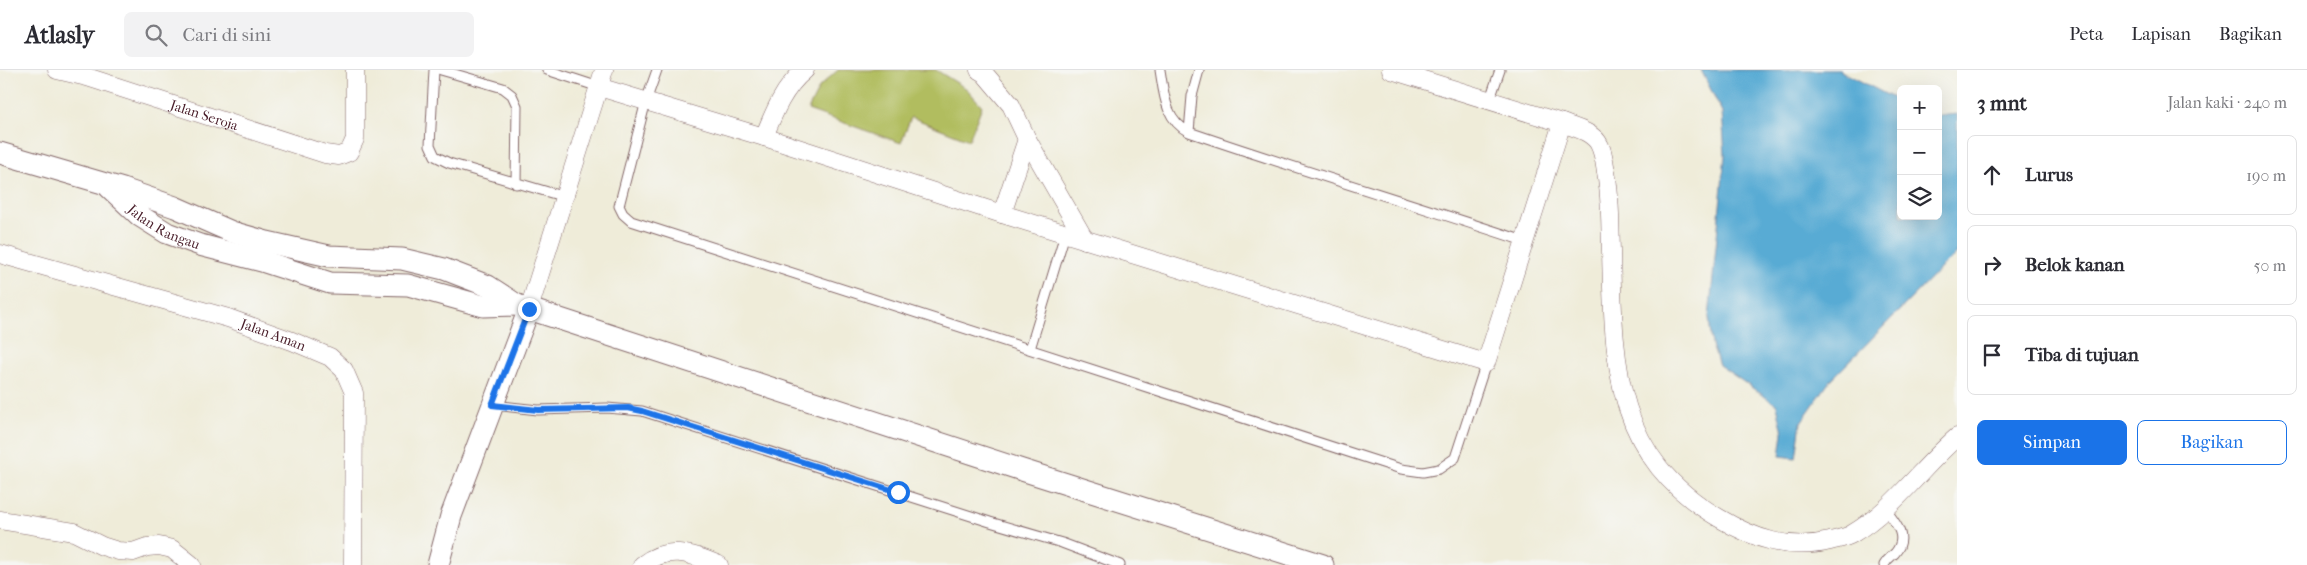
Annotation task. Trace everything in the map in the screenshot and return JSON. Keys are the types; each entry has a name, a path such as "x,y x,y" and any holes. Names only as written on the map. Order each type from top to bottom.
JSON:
{"street":[{"name":"Jalan Seroja","path":"57,70 88,73 325,154 339,156 350,152 355,140 355,70"},
{"path":"438,565 451,516 492,405 523,307 565,197 604,70"},
{"path":"764,137 777,104 796,77 805,70"},
{"path":"980,70 1011,105 1027,139 1084,240"},
{"path":"1391,70 1490,99 1562,123 1594,137 1602,152 1609,188 1615,326 1621,389 1629,416 1654,464 1671,483 1696,505 1737,529 1780,544 1810,546 1850,535 1885,509 1957,437"},
{"path":"599,87 764,137 1084,240 1486,363 1562,123"},
{"path":"1002,214 1027,139"},
{"name":"Jalan Rangau","path":"0,153 107,185 175,208 234,243 264,251 382,258 427,264 488,286 523,307 825,406 1323,565"},
{"name":"Jalan Aman","path":"3,254 228,318 330,357 344,370 354,393 353,565"},
{"path":"0,520 74,532 102,546 118,551 133,552 147,547 159,546 172,549 192,565"},
{"path":"642,565 651,558 672,552 689,553 719,565"}],"lane":[{"path":"434,70 430,145 435,156 449,164 565,197"},
{"path":"440,70 503,88 512,95 517,106 516,184"},
{"path":"547,70 599,87"},
{"path":"658,70 646,100 619,206 631,221 1401,469 1423,472 1439,469 1455,458 1486,363"},
{"path":"1160,70 1165,101 1170,116 1180,128 1360,189 1524,241"},
{"path":"1189,132 1192,96 1200,70"},
{"path":"1490,99 1500,70"},
{"path":"1030,349 1065,234"},
{"path":"492,405 538,410 628,408 642,411 990,522 1062,543 1106,558 1120,565"},
{"path":"1884,565 1900,545 1901,534 1898,526 1885,509"}],"green space":[{"path":"838,70 936,70 967,89 982,106 969,140 911,117 901,143 808,110 820,86"}],"water":[{"path":"1701,70 1839,70 1897,100 1897,220 1942,220 1942,116 1957,114 1957,254 1830,381 1801,422 1796,458 1780,456 1783,433 1777,405 1719,365 1712,345 1709,318 1725,155 1722,112"}],"route":[{"path":"529,309 492,405 538,410 628,408 642,411 898,492"}]}
